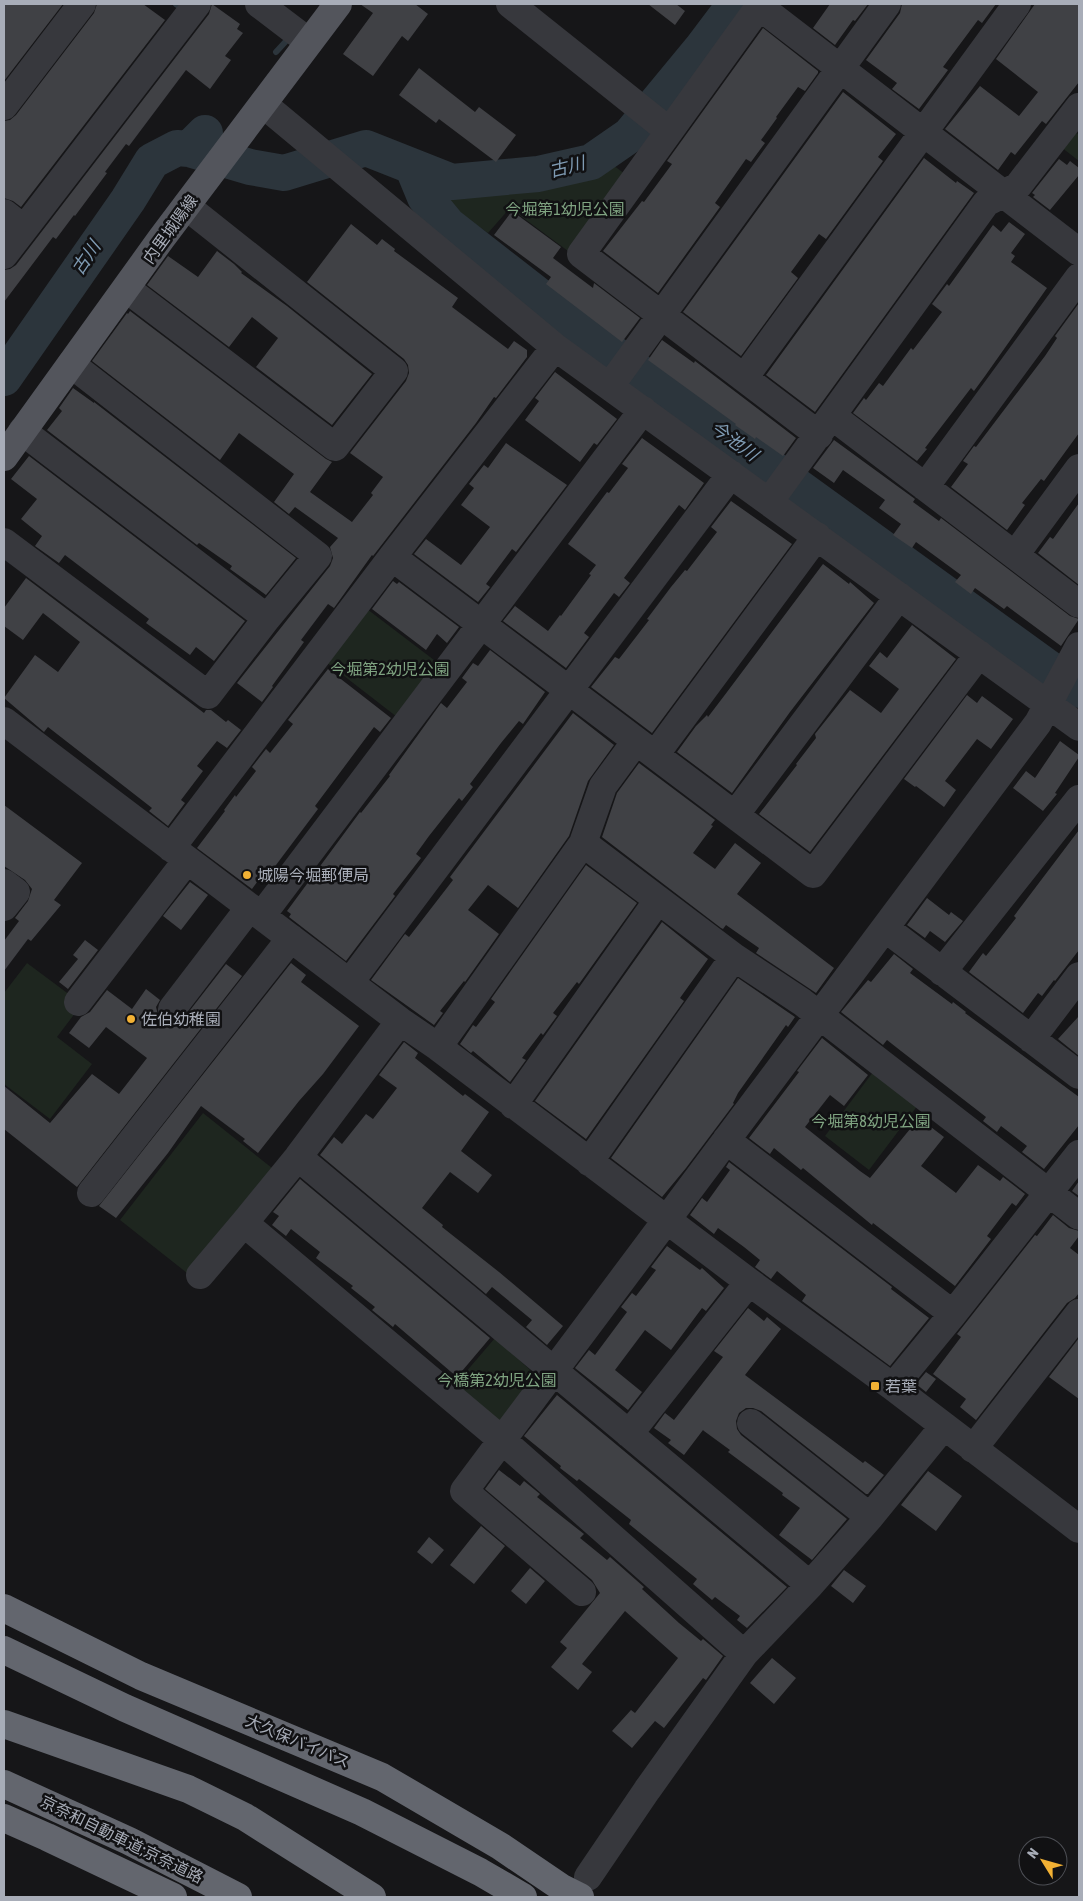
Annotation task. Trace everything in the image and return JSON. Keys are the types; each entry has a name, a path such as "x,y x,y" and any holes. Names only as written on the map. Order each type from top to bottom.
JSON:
{"highway":[{"name":"大久保バイパス","path":"4,1608 141,1676 382,1777 500,1846 577,1887"},
{"path":"4,1650 125,1708 362,1812 480,1872 523,1897"},
{"path":"4,1724 188,1789 245,1817 372,1897"},
{"name":"京奈和自動車道;京奈道路","path":"4,1784 130,1841 238,1897"},
{"name":"京奈和自動車道;京奈道路","path":"4,1818 173,1897"}],"main road":[{"name":"内里城陽線","path":"4,457 191,200 338,4"}],"street":[{"path":"4,106 82,4"},
{"path":"4,255 14,221 197,4"},
{"path":"259,4 309,42"},
{"path":"510,4 669,131"},
{"path":"621,371 887,4"},
{"path":"744,378 1017,4"},
{"path":"1079,252 760,5 581,254 744,378 925,487 1079,604"},
{"path":"263,104 555,346 621,371 643,410 979,654 1051,698 1079,727"},
{"path":"769,502 986,203 1018,186 1079,107"},
{"path":"127,289 335,447 394,371 191,200"},
{"path":"925,487 1079,277"},
{"path":"78,1002 179,854 392,556 555,346"},
{"path":"4,542 208,695 267,618 318,556 71,364"},
{"path":"172,1009 256,911 482,624 643,410"},
{"path":"22,431 267,618"},
{"path":"1015,555 1079,468"},
{"path":"350,982 731,474"},
{"path":"438,1047 583,843 603,786 646,748 817,536"},
{"path":"392,556 813,874 979,654"},
{"path":"735,815 899,596"},
{"path":"582,1592 464,1491 1038,723 1073,656"},
{"path":"4,721 400,1021 438,1047 749,1282 893,1387 1079,1529"},
{"path":"942,972 1079,799"},
{"path":"583,843 734,957 820,1015 1079,1216"},
{"path":"4,883 16,892 4,907"},
{"path":"513,1105 658,900"},
{"path":"885,928 1079,1075"},
{"path":"91,1193 291,938"},
{"path":"589,1162 734,957"},
{"path":"1031,1039 1079,976"},
{"path":"200,1275 298,1157 400,1021"},
{"path":"726,1140 953,1314"},
{"path":"893,1387 1079,1154"},
{"path":"298,1157 810,1585"},
{"path":"244,1223 502,1440 744,1654"},
{"path":"630,1434 749,1282"},
{"path":"973,1449 1079,1312"},
{"path":"751,1423 870,1517"},
{"path":"577,1887 636,1784 655,1778 744,1654 810,1585 870,1517 944,1426"}],"green space":[{"path":"1073,130 1079,135 1079,161 1061,147"},
{"name":"今堀第1幼児公園","path":"609,162 629,177 572,254 510,208 488,233 450,207 449,199 463,193 579,173"},
{"name":"今堀第2幼児公園","path":"367,609 438,663 397,717 326,662"},
{"path":"27,963 82,1004 57,1037 92,1064 50,1119 4,1084 4,993"},
{"name":"今堀第8幼児公園","path":"873,1072 918,1105 869,1170 825,1136"},
{"path":"203,1113 272,1168 187,1273 120,1220"},
{"name":"今橋第2幼児公園","path":"495,1338 538,1377 499,1424 453,1387"}],"building":[{"path":"4,4 63,4 4,81"},
{"path":"97,4 143,4 165,20 21,207 13,201 4,198 4,121 10,120 16,115 94,13"},
{"path":"212,4 240,24 237,29 243,33 225,56 231,60 210,89 186,70 129,146 126,144 75,216 56,239 53,237 4,302 4,270 16,265 209,14"},
{"path":"360,4 415,4 428,14 408,41 402,36 373,76 343,54 373,13"},
{"path":"648,4 676,4 685,11 675,25"},
{"path":"830,4 868,4 855,21 853,20 835,45 813,28"},
{"path":"902,4 996,4 982,23 978,20 943,67 948,70 919,109 892,89 897,83 866,60 900,13"},
{"path":"1035,4 1079,4 1079,82 1046,124 1042,121 1015,155 1011,152 998,170 945,129 980,86 1019,116 1038,92 996,59"},
{"path":"763,28 818,71 818,73 805,91 798,87 776,117 761,140 765,143 751,162 746,159 715,203 720,207 658,293 603,251 642,201 644,202 672,164 667,161"},
{"path":"419,68 475,112 479,107 516,135 496,162 439,119 436,123 399,95"},
{"path":"843,92 896,134 878,157 883,161 826,239 819,234 791,272 798,278 741,356 683,312"},
{"path":"924,158 956,183 957,181 974,193 815,412 766,375"},
{"path":"1059,159 1067,165 1070,161 1079,168 1079,175 1050,210 1033,197 1035,195 1032,193"},
{"path":"512,211 561,247 553,258 593,288 594,283 640,318 622,342 546,284 551,277 494,235"},
{"path":"1009,222 1025,234 1011,253 1015,256 1011,262 1047,288 974,391 971,388 917,461 853,413 864,398 866,400 879,383 883,386 911,348 913,350 942,312 932,304 947,284 949,286 993,225 1001,232"},
{"path":"351,224 377,245 382,239 395,249 394,251 458,298 452,307 508,349 514,341 527,350 527,357 372,555 334,608 328,604 301,640 304,642 262,702 237,683 330,566 333,558 330,547 338,538 295,507 289,514 274,502 294,474 239,433 220,460 92,361 130,311 332,462 310,492 352,522 373,495 371,493 383,477 350,453 406,381 409,373 408,365 404,359 307,282"},
{"path":"217,251 234,264 241,273 287,306 372,374 332,425 256,367 278,338 252,317 229,347 147,285 168,256 198,277"},
{"path":"1079,303 1079,433 1044,481 1041,479 1022,503 1025,505 1007,530 951,487 968,464 963,461 974,446 976,447 1045,356 1057,338 1055,336"},
{"path":"662,340 694,363 695,361 796,438 783,456 735,425 648,360"},
{"path":"555,372 617,419 597,445 594,443 580,462 525,420 539,401 535,398"},
{"path":"73,388 94,402 296,558 266,595 230,569 232,566 199,543 197,545 47,430 62,411 59,408"},
{"path":"642,438 704,483 685,510 679,505 624,578 630,583 619,597 614,593 584,633 589,637 566,668 503,621 515,606 548,631 561,616 591,575 589,574 596,565 568,544 607,492 609,493 628,468 622,464"},
{"path":"834,440 915,499 913,502 939,521 941,518 1070,616 1079,619 1061,646 1007,606 1004,609 975,588 971,594 955,582 961,575 916,542 912,548 893,535 901,524 879,508 885,500 843,470 834,483 813,468"},
{"path":"506,443 567,485 516,552 512,549 486,584 490,587 478,602 414,554 426,539 461,565 490,527 461,505 474,488 469,484 484,465 488,468"},
{"path":"29,456 245,621 214,661 196,647 190,655 146,623 149,619 65,555 59,563 35,546 42,536 21,519 37,499 11,479"},
{"path":"731,501 792,544 652,733 591,687 615,657 619,659 671,587 685,570 687,571 717,532 711,527"},
{"path":"1079,503 1079,585 1038,553 1050,537 1053,539"},
{"path":"823,564 849,584 850,582 874,603 790,712 732,793 677,752 696,726 707,715 708,717"},
{"path":"26,578 204,713 206,710 211,710 226,722 228,720 241,730 227,748 217,741 197,766 203,771 181,800 185,803 168,826 149,811 152,808 48,727 44,732 4,698 35,655 58,672 80,642 43,613 23,640 4,626 4,608"},
{"path":"393,581 397,584 399,582 459,627 447,643 437,634 426,650 372,609"},
{"path":"912,625 956,659 810,852 759,814 816,738 815,734 850,690 881,713 899,689 869,666 880,652 887,658"},
{"path":"490,650 545,692 523,724 519,721 501,743 470,784 473,787 462,801 459,798 429,836 416,854 421,858 346,961 289,917 291,914 287,911 360,812 390,776 441,703 447,708 467,682 462,678 473,663 478,666"},
{"path":"328,669 391,718 380,732 374,727 315,806 318,809 273,869 269,866 252,889 197,848 235,795 236,797 256,771 252,767 266,749 270,753 293,724 288,720"},
{"path":"967,695 977,703 982,696 1013,719 991,749 977,739 945,781 956,790 944,807 904,779"},
{"path":"573,713 614,745 588,781 569,836 518,908 488,885 468,910 499,934 465,982 440,1011 443,1013 434,1025 371,980 405,934 409,937 453,880 450,877"},
{"path":"1060,741 1079,755 1079,757 1055,793 1057,794 1043,811 1013,788 1026,771 1035,778"},
{"path":"639,763 715,820 711,825 713,826 693,853 715,869 735,843 761,863 737,894 834,968 816,993 756,953 759,948 726,925 723,929 721,928 602,837 617,793"},
{"path":"4,805 82,863 54,900 61,905 31,941 28,939 4,971 4,941 19,921 15,918 28,901 32,889 25,880 4,866"},
{"path":"1079,830 1079,950 1042,996 1038,993 1023,1013 969,972 983,953 986,956 1016,918 1014,916"},
{"path":"586,865 637,903 579,984 577,982 553,1013 557,1016 522,1058 526,1060 510,1082 473,1051 471,1053 460,1044 473,1025 476,1027 495,1002 491,999"},
{"path":"190,882 208,895 181,930 163,916"},
{"path":"927,898 949,915 951,912 963,921 945,942 930,931 925,938 907,925"},
{"path":"662,922 708,959 680,998 684,1001 586,1139 535,1101"},
{"path":"85,940 98,950 68,989 59,982 78,959 73,955"},
{"path":"894,954 913,969 910,973 952,1004 953,1002 965,1013 1079,1097 1079,1125 1044,1169 1022,1152 1027,1146 1001,1126 997,1132 983,1121 986,1117 887,1040 883,1045 841,1012 868,980 871,982"},
{"path":"291,963 306,975 301,982 359,1026 323,1074 258,1153 243,1141 245,1139 201,1106 168,1153 116,1218 99,1206"},
{"path":"226,964 242,976 77,1187 4,1129 4,1086 50,1123 92,1074 119,1094 147,1058 106,1027 89,1048 69,1033 81,1017 90,1012 107,990 132,1009 146,989 160,1000 156,1007 162,1021 178,1024"},
{"path":"738,978 795,1017 788,1027 786,1025 738,1093 734,1104 662,1197 611,1158"},
{"path":"1079,1016 1079,1056 1058,1039"},
{"path":"822,1038 868,1075 844,1106 830,1095 805,1127 860,1171 870,1178 919,1118 944,1137 921,1166 956,1193 978,1165 1000,1181 1003,1177 1025,1194 1016,1206 1012,1203 987,1236 991,1239 955,1286 873,1223 872,1225 803,1168 801,1170 774,1148 770,1154 749,1138"},
{"path":"404,1042 418,1053 415,1058 463,1096 465,1094 489,1112 461,1151 492,1175 478,1193 450,1172 422,1208 443,1225 442,1227 563,1326 547,1345 526,1327 532,1320 492,1287 486,1294 320,1155 334,1137 342,1144 366,1114 373,1119 397,1088 379,1075"},
{"path":"729,1162 892,1287 891,1289 929,1318 890,1366 802,1301 806,1295 777,1271 771,1279 755,1267 760,1260 744,1247 718,1228 714,1234 690,1215 702,1198 707,1202 730,1170 726,1167"},
{"path":"300,1179 490,1338 457,1377 395,1324 393,1327 372,1310 375,1307 351,1288 353,1286 316,1258 320,1252 291,1229 286,1236 272,1225 279,1216 273,1212"},
{"path":"1079,1181 1079,1196 1072,1191"},
{"path":"1053,1215 1069,1228 1079,1231 1079,1236 1070,1248 1079,1255 1079,1293 1067,1303 976,1420 960,1407 966,1399 933,1374 961,1337 957,1334"},
{"path":"667,1246 700,1270 702,1268 724,1288 706,1311 702,1308 671,1350 645,1330 615,1370 642,1392 628,1410 575,1368 589,1350 595,1355 627,1312 621,1307 632,1293 636,1296 656,1270 651,1267"},
{"path":"748,1308 764,1321 767,1317 781,1329 745,1375 863,1463 865,1461 884,1475 866,1494 761,1411 746,1408 739,1413 736,1421 737,1429 741,1435 847,1519 812,1560 779,1535 800,1508 782,1495 783,1493 728,1452 730,1450 703,1430 684,1455 668,1443 671,1440 654,1428 665,1413 674,1420 723,1357 714,1351"},
{"path":"1079,1338 1079,1399 1049,1377"},
{"path":"926,1372 936,1379 926,1392 916,1384"},
{"path":"557,1395 787,1587 747,1628 737,1620 740,1616 715,1597 712,1600 693,1584 697,1579 629,1524 631,1520 579,1479 577,1481 560,1468 561,1466 524,1436"},
{"path":"499,1470 520,1486 524,1481 540,1494 537,1497 584,1534 580,1538 607,1560 610,1557 644,1587 642,1589 679,1623 701,1641 703,1639 723,1656 706,1680 703,1678 664,1728 655,1721 632,1748 612,1731 631,1710 635,1713 678,1658 625,1611 582,1664 592,1672 578,1690 551,1667 567,1648 560,1642 600,1593 592,1580 485,1489"},
{"path":"928,1471 962,1496 936,1531 901,1505"},
{"path":"481,1526 505,1546 474,1584 450,1565"},
{"path":"429,1537 444,1550 432,1564 417,1552"},
{"path":"530,1568 545,1581 526,1604 511,1591"},
{"path":"844,1570 866,1586 853,1603 831,1586"},
{"path":"772,1658 796,1678 774,1704 750,1683"}],"waterway":[{"path":"176,4 180,7"},
{"name":"古川","path":"189,149 250,167 284,173 366,148 452,182 538,174 591,162 630,135 701,49 735,4"},
{"path":"276,52 288,39"},
{"name":"古川","path":"4,378 128,200 152,161 177,148 189,149 205,133"},
{"name":"今池川","path":"413,168 425,197 448,225 606,348 1079,690"}],"place":[{"name":"城陽今堀郵便局","path":"247,875"},
{"name":"佐伯幼稚園","path":"131,1019"},
{"name":"若葉","path":"875,1386"}]}
